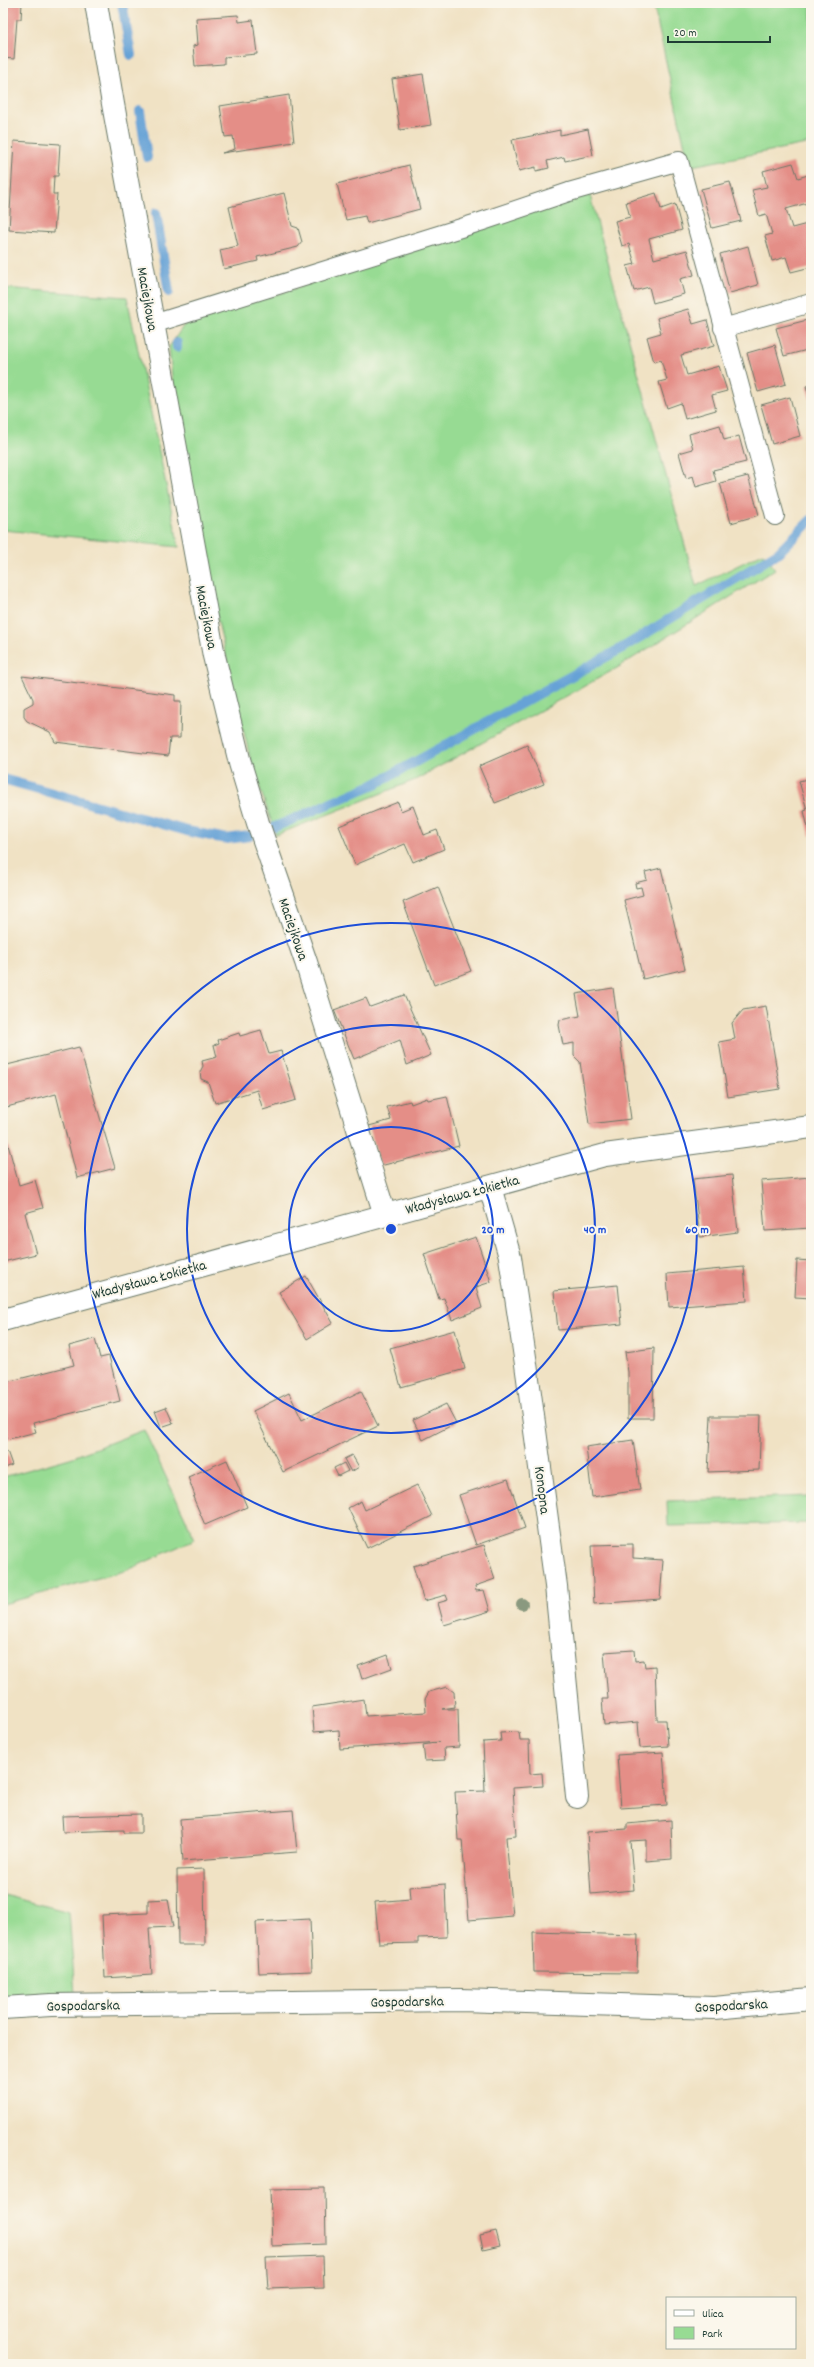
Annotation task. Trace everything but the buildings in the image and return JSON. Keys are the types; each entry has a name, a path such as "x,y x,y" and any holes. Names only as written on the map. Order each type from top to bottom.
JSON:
{"street":[{"name":"Maciejkowa","path":"96,3 214,656 240,763 260,829 306,962 385,1215"},
{"name":"Władysława Łokietka","path":"3,1320 605,1155 811,1128"},
{"name":"Konopna","path":"490,1187 510,1257 526,1364 556,1586 577,1797"},
{"name":"Gospodarska","path":"3,2008 51,2005 461,2000 714,2008 811,1999"}],"lane":[{"path":"153,324 480,222 569,192 679,161 774,516"},
{"path":"723,328 811,303"}],"green space":[{"path":"653,3 811,3 811,143 692,166 685,147"},
{"path":"589,192 696,586 763,553 775,569 617,668 415,780 276,835 251,762 215,609 173,387 169,347 184,325"},
{"path":"3,288 127,297 179,547 3,530"},
{"path":"144,1430 195,1539 128,1570 3,1604 3,1477 70,1458"},
{"path":"811,1496 811,1523 668,1526 667,1501"},
{"path":"3,1890 4,1895 69,1912 75,1994 3,2000"}],"waterway":[{"path":"122,3 131,55"},
{"path":"140,111 147,157"},
{"path":"156,213 169,292"},
{"path":"275,827 377,783 622,648 778,553 811,520"},
{"path":"3,779 187,831 226,839 250,836"}]}
